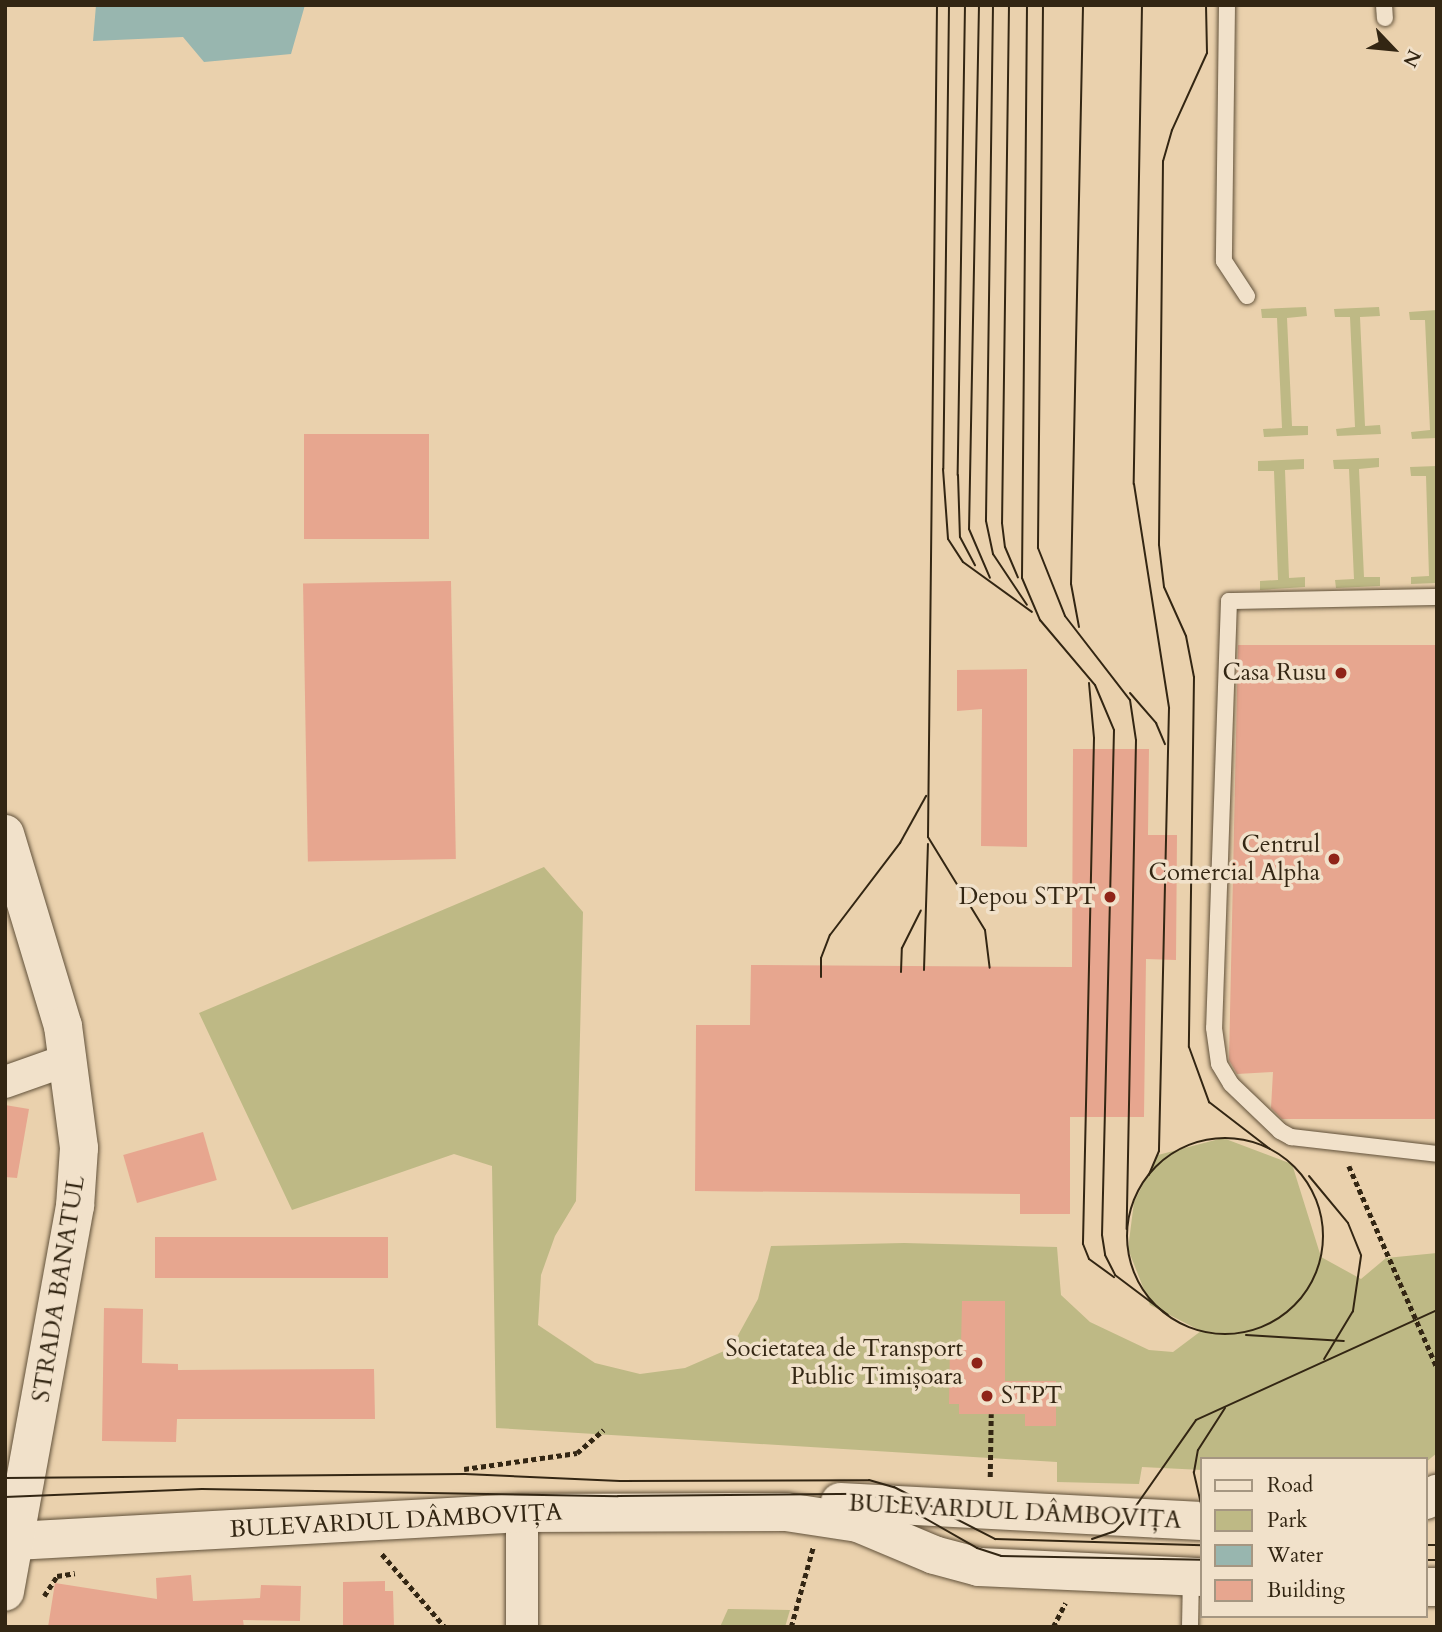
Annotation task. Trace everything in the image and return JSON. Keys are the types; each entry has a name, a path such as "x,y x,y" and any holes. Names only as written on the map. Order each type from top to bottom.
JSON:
{"street":[{"name":"STRADA BANATUL","path":"5,834 71,1059 79,1148 75,1206 10,1542 5,1592"},
{"path":"5,1082 71,1059"},
{"name":"BULEVARDUL DÂMBOVIȚA","path":"804,1515 839,1502 989,1513 1200,1521"},
{"path":"522,1513 522,1627"},
{"name":"BULEVARDUL DÂMBOVIȚA","path":"10,1542 522,1513 804,1515 858,1523 934,1555 979,1567 1197,1577"}],"lane":[{"path":"1227,5 1224,261 1247,296"},
{"path":"1437,597 1229,601 1214,1037 1219,1064 1231,1084 1280,1131 1340,1142 1437,1154"},
{"path":"1190,1627 1197,1577"}],"path":[{"path":"1340,1142 1386,1258 1437,1367"},
{"path":"989,1513 991,1414"},
{"path":"464,1469 577,1453 603,1430"},
{"path":"791,1627 804,1515"},
{"path":"354,1522 445,1627"},
{"path":"44,1596 57,1576 75,1573"}],"green space":[{"path":"1306,307 1307,316 1287,318 1292,426 1308,426 1308,435 1264,437 1263,429 1282,428 1277,318 1262,318 1261,309"},
{"path":"1379,307 1380,316 1360,317 1365,426 1380,425 1381,434 1337,436 1336,429 1355,427 1350,317 1335,317 1334,309"},
{"path":"1437,310 1437,438 1412,439 1411,432 1430,430 1425,320 1410,320 1409,312"},
{"path":"1379,458 1379,467 1359,469 1364,577 1380,577 1380,586 1336,588 1335,580 1354,579 1349,469 1334,469 1333,460"},
{"path":"1304,459 1304,469 1285,470 1289,578 1305,577 1305,587 1260,590 1260,581 1278,580 1274,471 1258,471 1258,461"},
{"path":"1437,466 1437,583 1411,584 1411,577 1429,576 1426,476 1411,476 1410,467"},
{"path":"544,867 583,912 576,1201 555,1236 541,1275 538,1325 595,1363 640,1374 685,1368 731,1348 758,1299 771,1246 904,1243 1057,1247 1061,1295 1090,1322 1149,1350 1173,1352 1201,1331 1150,1305 1128,1249 1134,1202 1158,1155 1223,1138 1292,1164 1321,1257 1361,1279 1386,1258 1437,1253 1437,1453 1428,1460 1428,1457 1200,1457 1200,1470 1142,1467 1139,1484 1057,1482 1057,1462 496,1428 492,1166 454,1154 292,1210 199,1013"},
{"path":"728,1609 790,1610 785,1627 720,1627"}],"water":[{"path":"96,5 305,5 291,54 204,62 183,37 93,41"}],"building":[{"path":"304,434 429,434 429,539 304,539"},
{"path":"451,581 456,859 308,862 303,584"},
{"name":"Centrul Comercial Alpha","path":"1238,645 1437,645 1437,1119 1282,1119 1271,1108 1273,1072 1237,1074 1229,1060"},
{"path":"1027,669 1027,847 981,846 982,709 957,711 957,670"},
{"path":"1073,749 1149,749 1148,835 1177,835 1176,960 1146,959 1144,1117 1070,1117 1070,1214 1020,1214 1020,1194 695,1191 696,1025 750,1025 751,965 1072,967"},
{"path":"5,1105 29,1109 17,1178 5,1177"},
{"path":"203,1132 217,1180 137,1203 123,1155"},
{"path":"155,1237 388,1237 388,1278 155,1278"},
{"name":"Societatea de Transport Public Timișoara","path":"962,1301 1005,1301 1005,1381 1056,1381 1056,1426 1025,1426 1025,1414 959,1414 959,1404 949,1404 950,1345 961,1345"},
{"path":"104,1308 143,1309 142,1363 178,1364 178,1370 374,1369 375,1419 177,1419 176,1442 102,1441"},
{"path":"191,1575 193,1601 260,1598 261,1585 301,1586 300,1621 243,1620 244,1627 48,1627 55,1583 157,1599 156,1578"},
{"path":"385,1581 385,1591 393,1591 394,1627 343,1627 343,1582"}],"tram line":[{"path":"937,5 928,837 985,930 990,968"},
{"path":"949,5 943,469 948,539 963,562 1032,612"},
{"path":"965,5 958,475 960,537 975,565"},
{"path":"979,5 969,529 990,578"},
{"path":"993,5 986,521 993,554 1027,605"},
{"path":"1009,5 1002,523 1005,547 1018,577"},
{"path":"1027,5 1022,578 1040,620 1095,685 1114,730 1102,1235 1105,1255 1115,1275 1168,1315"},
{"path":"1043,5 1038,548 1065,616 1130,700 1136,740 1127,1229"},
{"path":"1079,627 1071,584 1083,5"},
{"path":"1142,5 1134,484 1169,708 1159,1151 1149,1175"},
{"path":"1206,5 1207,53 1172,130 1163,161 1159,545 1164,587 1186,636 1194,677 1189,1047 1209,1102 1270,1149"},
{"path":"1089,683 1094,738 1083,1244 1089,1259 1114,1277"},
{"path":"1130,693 1156,723 1165,744"},
{"path":"821,977 821,958 830,935 900,843 926,796"},
{"path":"924,970 928,844"},
{"path":"901,972 902,948 921,910"},
{"path":"1225,1138 1262,1146 1294,1167 1315,1199 1323,1236 1315,1273 1294,1305 1262,1326 1225,1334 1188,1326 1156,1305 1135,1273 1127,1236 1135,1199 1156,1167 1188,1146 1225,1138"},
{"path":"1309,1176 1348,1223 1361,1256 1353,1311 1324,1359"},
{"path":"1092,1539 1115,1531 1126,1520 1196,1420 1437,1310"},
{"path":"1246,1335 1344,1341"},
{"path":"1200,1499 1194,1472 1198,1450 1225,1408"},
{"path":"5,1478 465,1474 620,1481 869,1480 894,1487 995,1539 1200,1545"},
{"path":"5,1497 202,1489 618,1496 866,1494 893,1500 977,1548 1001,1556 1200,1560"},
{"path":"1428,1545 1437,1545"},
{"path":"1428,1560 1437,1560"}],"place":[{"name":"Casa Rusu","path":"1341,673"},
{"name":"Centrul Comercial Alpha","path":"1334,859"},
{"name":"Depou STPT","path":"1110,897"},
{"name":"Societatea de Transport Public Timișoara","path":"977,1363"},
{"name":"STPT","path":"987,1396"}]}
